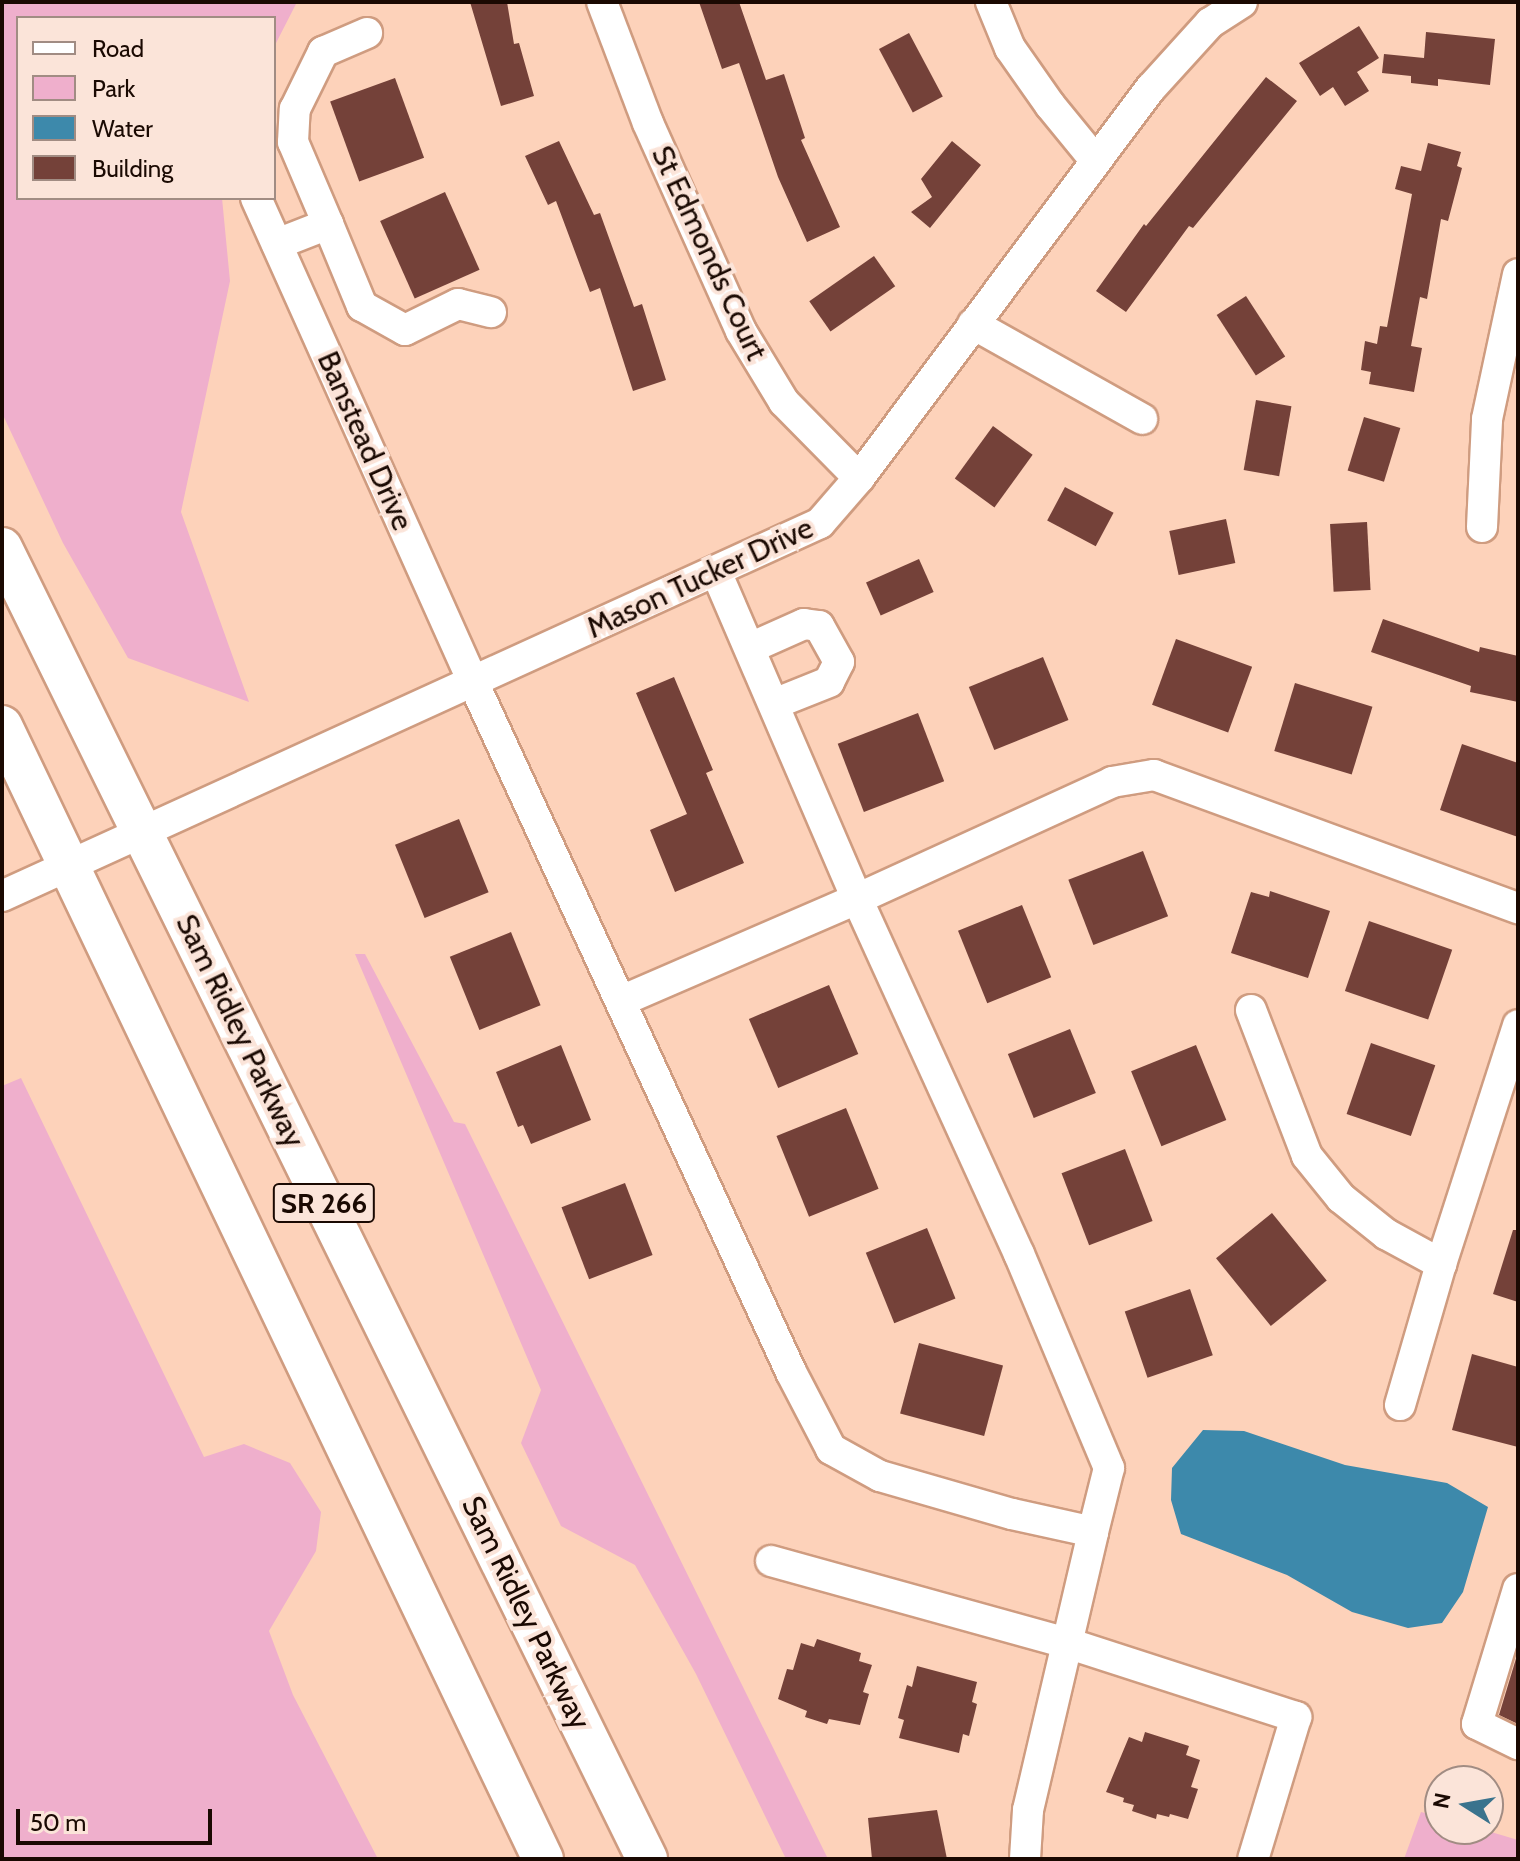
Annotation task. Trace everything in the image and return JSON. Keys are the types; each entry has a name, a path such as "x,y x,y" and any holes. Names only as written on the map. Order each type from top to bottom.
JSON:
{"main road":[{"name":"Sam Ridley Parkway","path":"2,548 647,1859"},
{"name":"SR 266","path":"2,726 543,1859"}],"street":[{"name":"St Edmonds Court","path":"602,2 648,123 741,331 784,402 859,478"},
{"path":"991,2 1010,48 1050,105 1095,160"},
{"name":"Mason Tucker Drive","path":"2,896 474,684 820,523 859,478 1151,88 1210,23 1242,2"},
{"path":"367,33 323,52 295,109 293,142 362,306 405,330 458,304 491,312"},
{"name":"Banstead Drive","path":"257,200 474,684 791,1372 831,1449 880,1476 1012,1514 1093,1532"},
{"path":"277,244 328,224"},
{"path":"1482,527 1487,419 1518,274"},
{"path":"973,324 1142,419"},
{"path":"716,571 857,899 1019,1254 1109,1468 1028,1810 1025,1859"},
{"path":"750,648 804,624 819,626 839,662 829,682 774,704"},
{"path":"621,1001 857,899 1112,782 1154,775 1518,908"},
{"path":"1251,1010 1307,1156 1341,1198 1386,1234 1441,1264"},
{"path":"1400,1405 1441,1264 1518,1025"},
{"path":"771,1561 1067,1643 1296,1717 1253,1859"},
{"path":"1518,1589 1477,1724 1518,1744"}],"green space":[{"path":"2,2 297,2 276,43 276,16 16,16 16,200 222,200 230,281 181,512 249,702 128,658 63,543 2,413"},
{"path":"355,954 365,954 454,1122 465,1124 828,1859 786,1859 696,1674 635,1565 561,1526 521,1443 541,1390"},
{"path":"21,1078 204,1457 244,1444 290,1463 321,1512 316,1551 269,1631 293,1695 378,1859 2,1859 2,1086"},
{"path":"1421,1812 1424,1813 1424,1845 1504,1845 1504,1836 1518,1840 1518,1859 1404,1859"}],"water":[{"path":"1203,1430 1244,1431 1345,1465 1447,1483 1488,1507 1463,1592 1442,1623 1408,1628 1352,1612 1287,1575 1181,1534 1171,1500 1172,1468"}],"building":[{"path":"470,2 507,2 514,44 519,43 534,96 501,106"},
{"path":"699,2 739,2 766,80 784,74 805,138 801,140 840,227 807,242 778,177 739,63 722,69"},
{"path":"1359,26 1379,58 1357,72 1369,91 1345,106 1333,87 1320,96 1299,63"},
{"path":"1426,32 1495,39 1490,85 1438,79 1438,86 1411,83 1411,76 1382,73 1384,54 1424,58"},
{"path":"909,33 943,97 913,113 879,49"},
{"path":"1266,77 1297,101 1193,228 1189,226 1126,312 1096,291 1144,224 1146,226"},
{"path":"395,78 424,158 359,181 330,102"},
{"path":"559,141 594,215 600,213 634,307 642,304 666,380 633,391 600,288 590,292 556,201 548,205 525,156"},
{"path":"952,141 981,165 930,228 911,212 932,197 921,179"},
{"path":"1428,143 1461,152 1457,166 1462,168 1448,221 1441,219 1427,299 1420,297 1411,346 1422,348 1414,392 1369,384 1371,372 1361,370 1365,341 1377,344 1380,326 1387,327 1412,194 1395,189 1401,166 1421,171"},
{"path":"445,192 480,270 415,299 380,221"},
{"path":"874,256 895,286 831,332 809,301"},
{"path":"1246,296 1285,356 1256,375 1217,315"},
{"path":"1256,400 1291,406 1279,476 1244,470"},
{"path":"1364,417 1400,428 1384,482 1348,471"},
{"path":"993,426 1033,455 994,507 955,479"},
{"path":"1065,487 1114,513 1096,546 1047,521"},
{"path":"1226,519 1235,563 1179,575 1169,531"},
{"path":"1367,522 1371,590 1334,592 1330,524"},
{"path":"919,559 934,592 881,615 866,583"},
{"path":"1383,619 1479,652 1480,647 1518,656 1518,702 1470,692 1471,686 1371,652"},
{"path":"1176,639 1252,667 1228,732 1152,705"},
{"path":"1043,657 1068,720 994,750 969,687"},
{"path":"674,677 713,770 706,773 744,863 675,892 650,830 687,814 636,693"},
{"path":"1295,683 1372,707 1352,775 1274,751"},
{"path":"918,713 944,781 864,812 838,744"},
{"path":"1462,744 1518,763 1518,837 1440,810"},
{"path":"459,819 489,892 425,918 395,845"},
{"path":"1143,851 1168,916 1093,945 1068,880"},
{"path":"1270,891 1330,911 1308,978 1231,953 1251,892 1269,897"},
{"path":"1022,905 1051,977 987,1003 958,931"},
{"path":"1369,921 1452,950 1428,1020 1345,991"},
{"path":"511,932 541,1005 479,1030 450,957"},
{"path":"829,985 858,1054 778,1088 749,1019"},
{"path":"1070,1029 1096,1093 1034,1118 1008,1054"},
{"path":"1371,1043 1435,1065 1411,1136 1347,1114"},
{"path":"561,1045 591,1120 531,1144 523,1125 518,1127 496,1072"},
{"path":"1196,1045 1226,1120 1161,1146 1131,1071"},
{"path":"846,1108 879,1189 809,1217 776,1136"},
{"path":"1125,1149 1153,1221 1089,1245 1062,1173"},
{"path":"625,1183 653,1255 589,1279 562,1207"},
{"path":"1272,1213 1327,1281 1271,1326 1216,1258"},
{"path":"927,1228 955,1298 894,1323 866,1253"},
{"path":"1513,1230 1518,1230 1518,1302 1493,1294"},
{"path":"1190,1289 1213,1355 1148,1378 1125,1311"},
{"path":"919,1343 1003,1366 984,1436 900,1414"},
{"path":"1472,1354 1518,1367 1518,1447 1452,1430"},
{"path":"817,1639 861,1653 859,1661 872,1665 863,1692 869,1694 860,1725 829,1719 827,1724 805,1717 807,1711 778,1699 787,1669 793,1670 801,1643 814,1647"},
{"path":"1518,1652 1518,1724 1499,1715"},
{"path":"917,1666 977,1682 972,1702 977,1704 969,1736 963,1734 959,1753 899,1738 904,1720 898,1718 907,1685 912,1687"},
{"path":"1145,1732 1189,1746 1186,1755 1200,1760 1191,1787 1198,1789 1188,1819 1157,1814 1156,1819 1132,1811 1134,1805 1106,1792 1129,1737 1142,1742"},
{"path":"937,1810 947,1859 872,1859 868,1818"}]}
